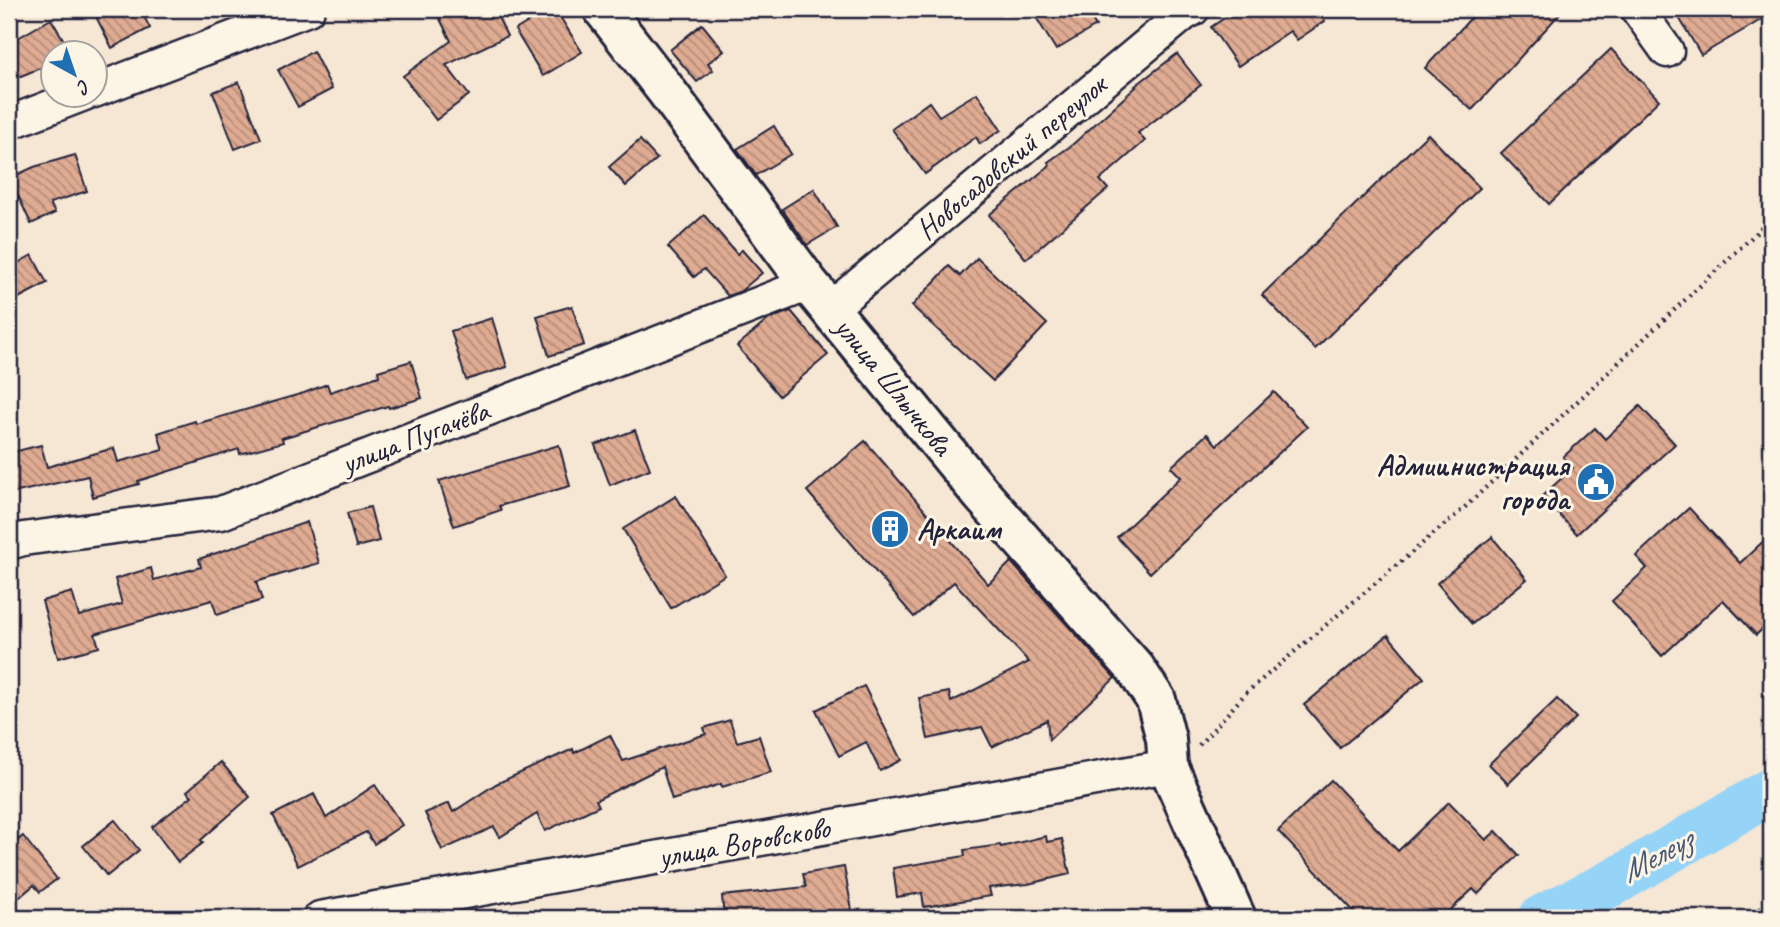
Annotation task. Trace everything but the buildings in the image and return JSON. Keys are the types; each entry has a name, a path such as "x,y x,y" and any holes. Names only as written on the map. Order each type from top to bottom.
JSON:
{"street":[{"path":"108,85 308,9"},
{"name":"улица Шлычкова","path":"603,9 820,296 982,495 1135,668 1156,700 1166,738 1184,761 1236,918"},
{"name":"Новосадовский переулок","path":"820,296 1193,9"},
{"path":"1637,9 1667,51"},
{"path":"9,123 48,108"},
{"name":"улица Пугачёва","path":"9,543 221,513 820,296"},
{"name":"улица Воровсково","path":"320,918 1184,761"}],"path":[{"path":"1184,761 1247,692 1462,509 1771,219"},
{"path":"1749,918 1771,900"}],"waterway":[{"name":"Мелеуз","path":"1542,918 1616,881 1771,791"}],"place":[{"name":"Адмиинистрация города","path":"1596,482"},
{"name":"Аркаим","path":"890,529"}]}
